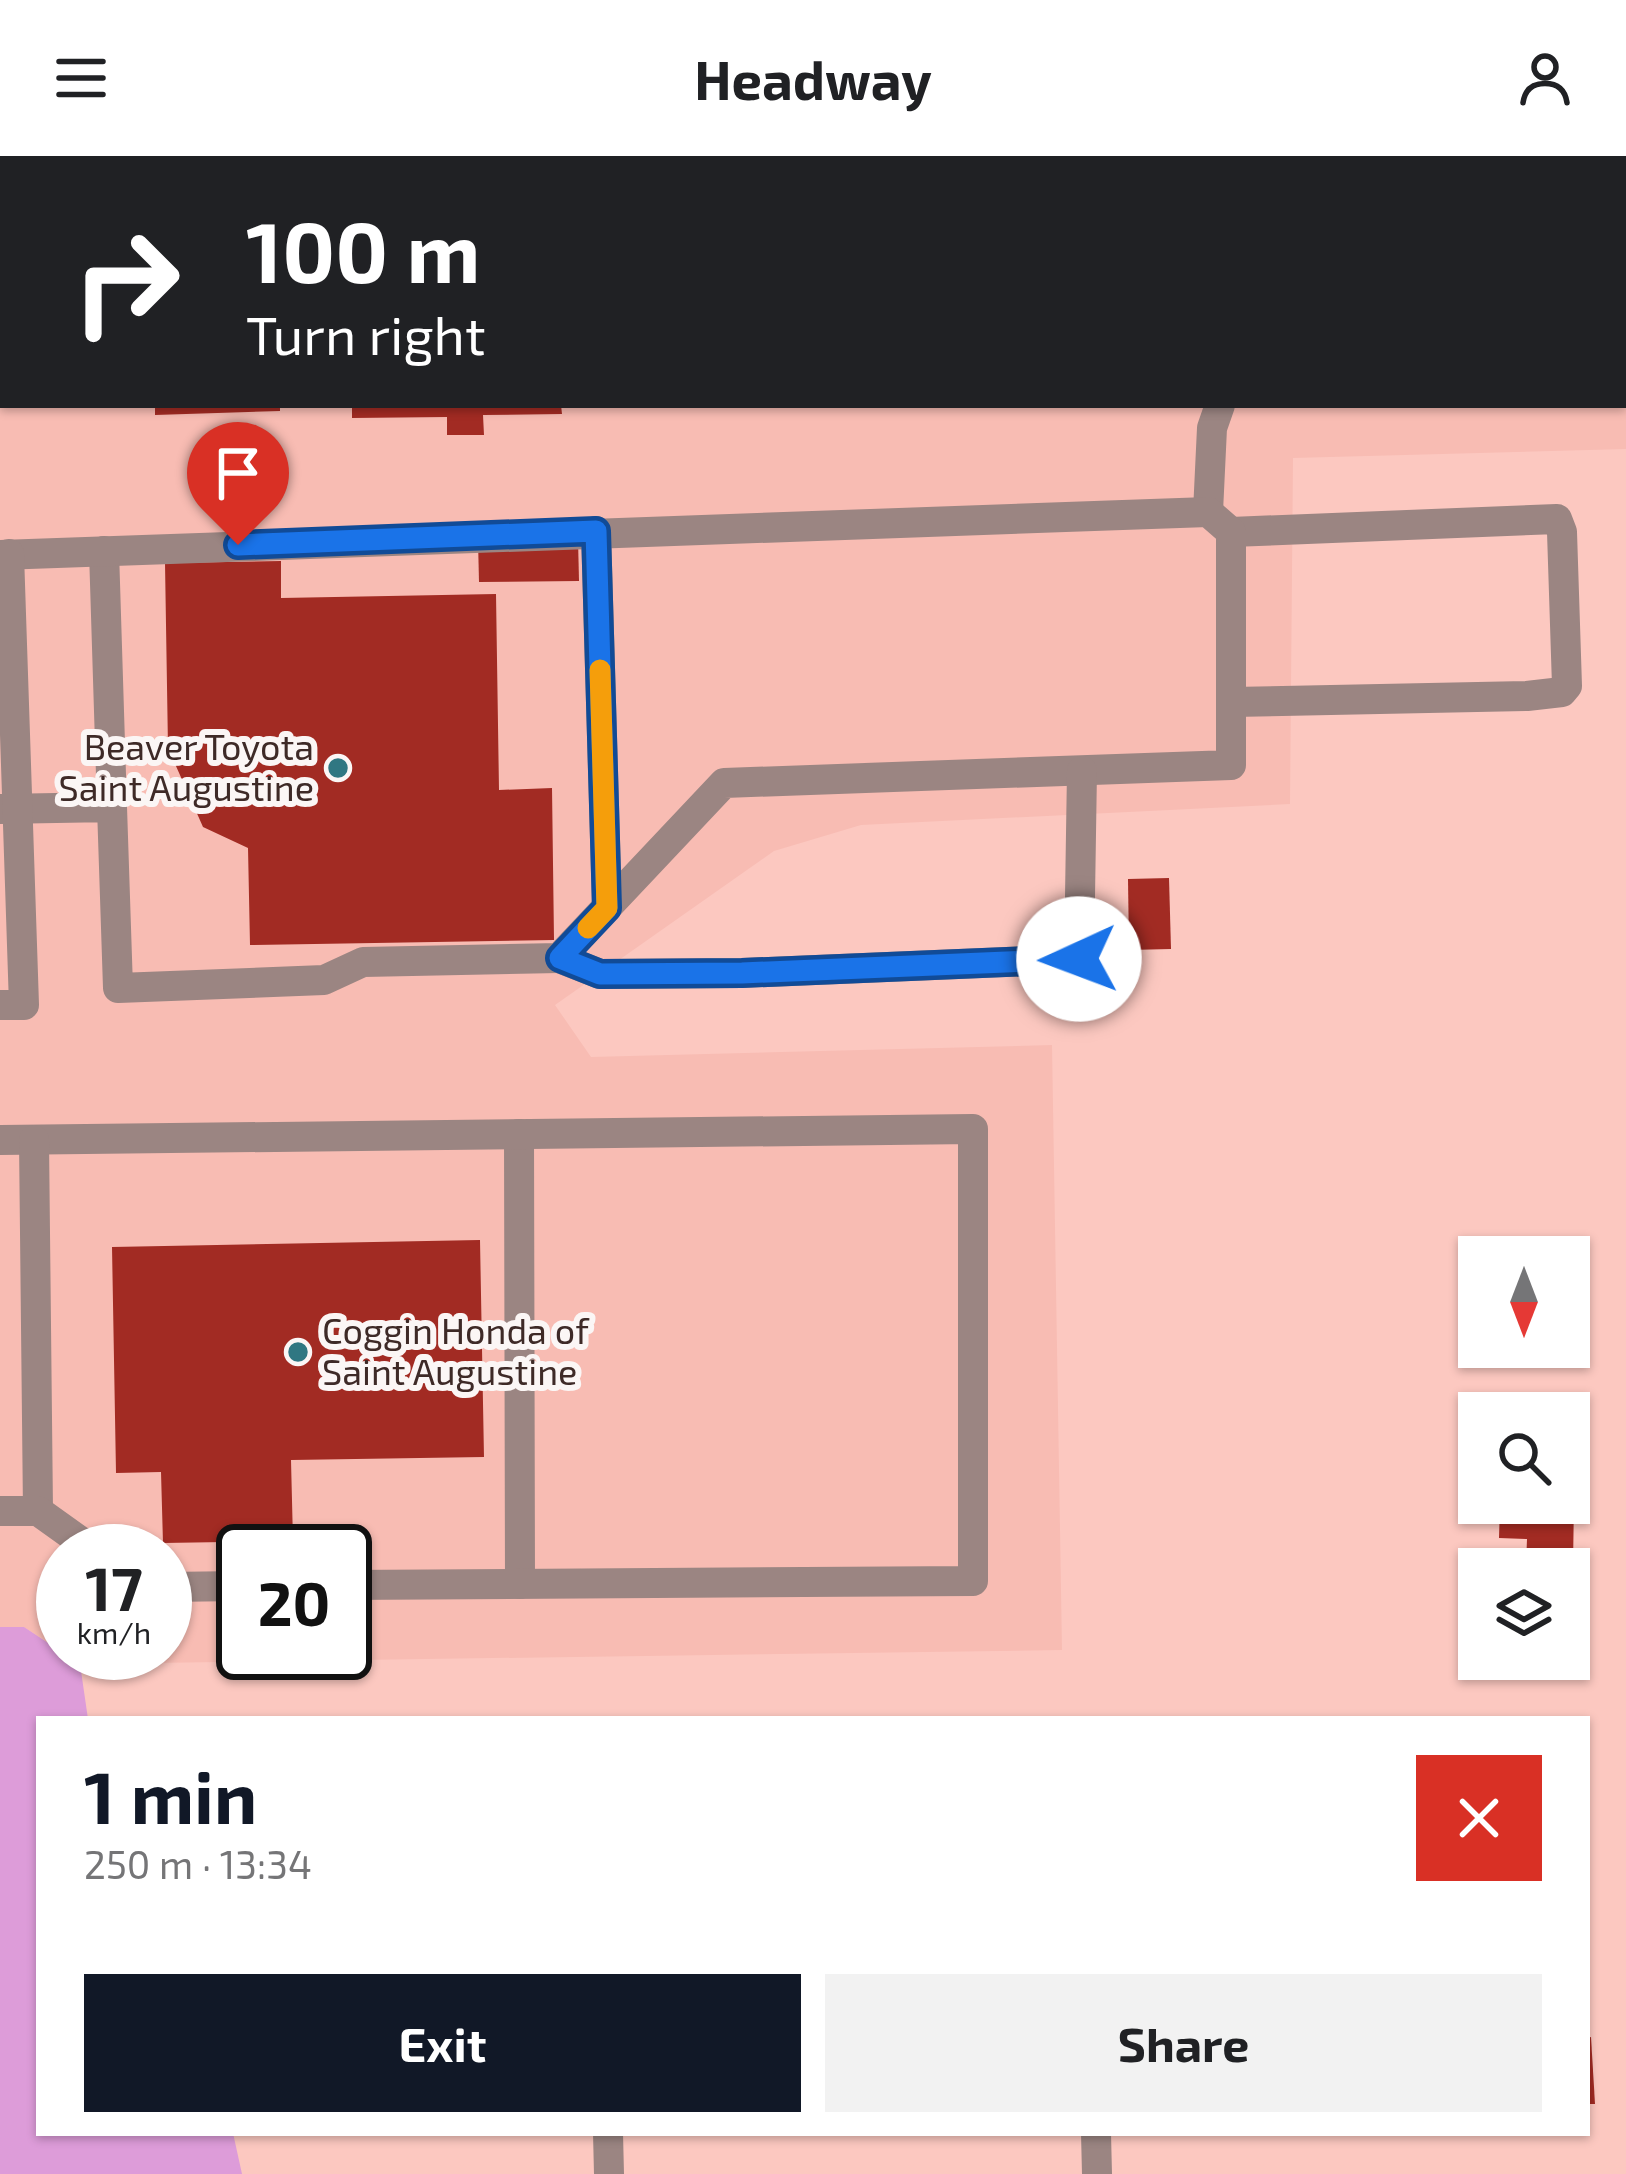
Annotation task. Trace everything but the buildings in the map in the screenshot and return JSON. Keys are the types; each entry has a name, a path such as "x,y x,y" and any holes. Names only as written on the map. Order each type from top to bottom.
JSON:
{"street":[{"path":"560,958 724,783 1231,766 1232,702 1212,428 1219,408"},
{"path":"0,1005 24,1005 8,808 4,555 596,531 1557,519 1562,532 1567,686 1562,692 1232,702"},
{"path":"596,531 607,908"},
{"path":"104,551 118,988 324,980 363,962 560,958 600,974 1079,959 1082,771"},
{"path":"8,808 112,806"},
{"path":"0,1140 974,1129 973,1581 372,1585"},
{"path":"519,1134 520,1584"},
{"path":"34,1139 38,1510"},
{"path":"0,1511 38,1510 57,1524"},
{"path":"608,2136 609,2174"},
{"path":"1096,2136 1097,2174"}],"shaded area":[{"path":"0,408 1626,408 1626,449 1293,458 1290,804 861,825 774,851 555,1005 591,1057 1052,1045 1062,1650 372,1660 372,1524 216,1524 216,1662 192,1662 192,1524 36,1524 36,1635 24,1627 0,1627"},
{"path":"0,1627 24,1627 36,1635 36,1680 82,1680 88,1716 36,1716 36,2136 234,2136 242,2174 0,2174"}],"slow traffic":[{"path":"588,928 607,908 600,670"}],"place":[{"name":"Beaver Toyota Saint Augustine","path":"338,768"},
{"name":"Coggin Honda of Saint Augustine","path":"298,1352"}],"route":[{"path":"238,545 596,531 607,908 560,958 600,974 1079,959"}]}
